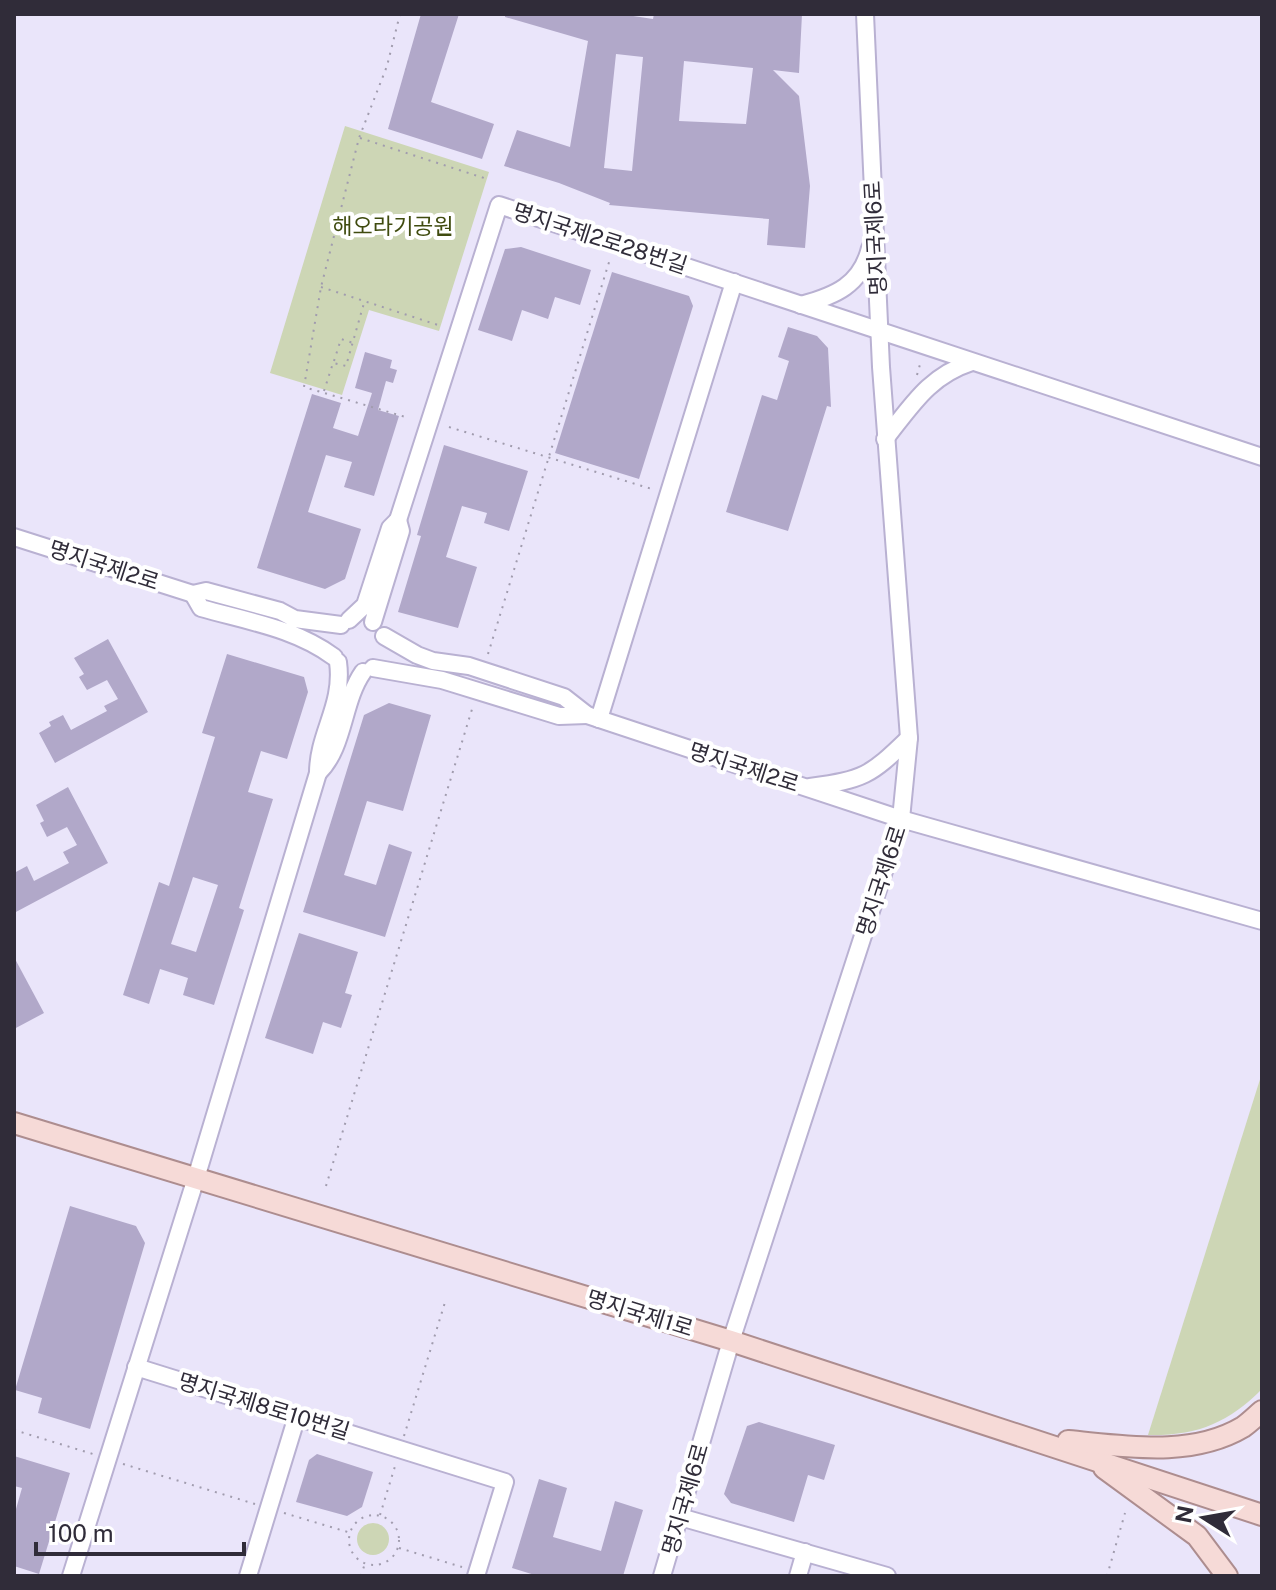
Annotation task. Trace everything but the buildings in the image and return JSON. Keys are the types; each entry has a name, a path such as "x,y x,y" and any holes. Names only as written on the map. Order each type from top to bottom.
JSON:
{"main road":[{"name":"명지국제1로","path":"14,1123 731,1341 1262,1515"},
{"path":"1031,1438 1143,1448 1196,1445 1243,1428 1262,1411"},
{"path":"1088,1456 1197,1536 1227,1576"}],"street":[{"name":"명지국제6로","path":"662,1576 731,1341 901,819 909,738 885,439 865,14"},
{"name":"명지국제2로28번길","path":"345,622 365,605 390,528 398,520 499,205 1262,457"},
{"path":"800,305 830,297 855,280 868,257 874,222"},
{"path":"593,717 734,282"},
{"path":"885,439 931,382 952,368 972,362"},
{"name":"명지국제2로28번길","path":"373,622 401,531 398,520"},
{"name":"명지국제2로","path":"14,537 193,594 206,591 280,611 295,619 345,622"},
{"name":"명지국제2로","path":"193,594 201,608 292,633 321,647 336,659"},
{"path":"71,1576 196,1178 318,773 318,759 341,683 332,640 345,622 357,618 373,622 384,636 385,654 356,682 330,762 318,773"},
{"name":"명지국제2로","path":"384,636 433,661 469,666 564,697 593,717 805,788 901,819 1262,921"},
{"path":"336,659 347,670 368,670"},
{"name":"명지국제2로","path":"368,670 442,680 559,716 593,717"},
{"path":"805,788 865,776 909,738"},
{"name":"명지국제8로10번길","path":"136,1367 505,1482 471,1572"},
{"path":"248,1576 297,1416"},
{"path":"680,1517 887,1576"},
{"path":"798,1576 805,1552"}],"path":[{"path":"400,14 387,66 359,138 321,287 304,387 409,418"},
{"path":"359,138 484,178"},
{"path":"487,655 610,258"},
{"path":"321,287 438,325"},
{"path":"333,363 346,366 364,301"},
{"path":"324,393 341,339 353,343"},
{"path":"917,375 922,358"},
{"path":"908,373 925,378"},
{"path":"449,427 657,491"},
{"path":"326,1186 474,701"},
{"path":"403,1437 446,1299"},
{"path":"14,1430 98,1456"},
{"path":"118,1462 259,1505"},
{"path":"379,1516 396,1463"},
{"path":"279,1511 351,1533"},
{"path":"1107,1576 1125,1513"},
{"path":"379,1516 393,1524 397,1531 398,1547 389,1561 365,1563 350,1547 351,1533 365,1517 379,1516"},
{"path":"398,1547 471,1572"},
{"path":"361,1576 365,1563"}],"green space":[{"name":"해오라기공원","path":"345,126 489,172 439,331 369,310 342,395 270,373"},
{"path":"1262,1073 1262,1389 1237,1411 1211,1425 1182,1433 1148,1435"},
{"path":"373,1523 384,1528 389,1539 384,1550 373,1555 362,1550 357,1539 362,1528"}]}
